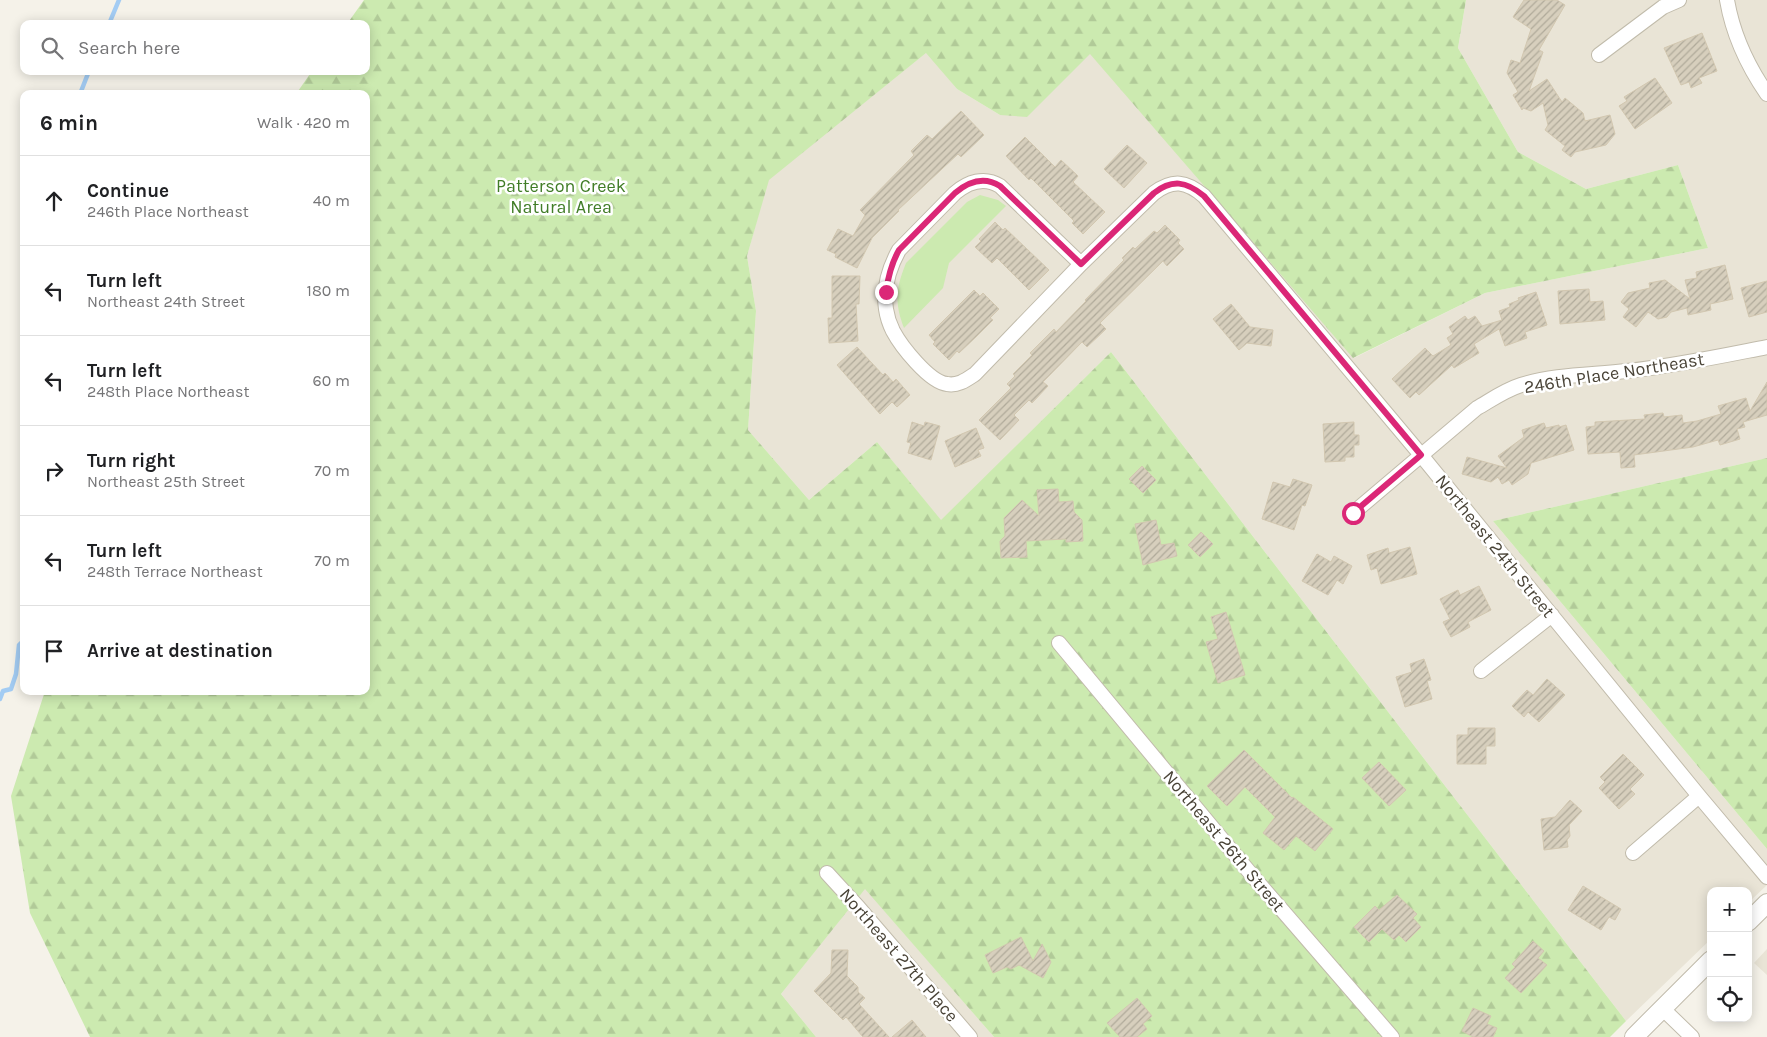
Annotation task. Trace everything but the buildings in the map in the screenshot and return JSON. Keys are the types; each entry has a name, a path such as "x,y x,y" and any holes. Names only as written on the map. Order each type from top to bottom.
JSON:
{"street":[{"path":"1599,55 1664,7 1678,0"},
{"path":"1727,0 1730,17 1740,48 1767,94"},
{"path":"984,180 994,182 1000,186 1081,264 975,374 965,382 946,384 929,375 900,342 892,329 886,309 888,278 893,261 899,250 955,193 968,184 984,180"},
{"name":"Northeast 24th Street","path":"1081,264 1164,185 1184,184 1204,196 1421,455 1699,796 1767,876"},
{"name":"246th Place Northeast","path":"1353,513 1477,408 1498,395 1520,385 1543,379 1679,364 1767,347"},
{"path":"1481,671 1552,615"},
{"name":"Northeast 26th Street","path":"1059,643 1256,880 1392,1037"},
{"path":"1633,853 1699,796"},
{"name":"Northeast 27th Place","path":"827,873 970,1037"},
{"path":"1752,918 1767,903"},
{"path":"1634,1037 1707,964"},
{"path":"1663,1008 1692,1037"}],"shaded area":[{"path":"1466,0 1767,0 1767,458 1493,521 1767,849 1767,885 1752,899 1752,887 1707,887 1707,943 1626,1021 1111,352 941,521 877,442 809,500 748,430 756,311 747,256 768,180 927,52 957,89 1000,115 1090,53 1354,358 1485,293 1708,248 1678,165 1586,189 1518,152 1458,48"},
{"path":"865,888 994,1037 816,1037 781,994"},
{"path":"1767,949 1767,975 1754,963"}],"green space":[{"name":"Patterson Creek Natural Area","path":"364,0 1466,0 1458,48 1518,152 1586,189 1678,165 1708,248 1485,293 1353,358 1090,54 1027,117 1000,115 957,89 926,53 769,180 747,256 756,311 748,430 809,500 877,442 941,520 1111,352 1626,1021 1610,1037 994,1037 865,889 781,994 816,1037 90,1037 30,913 11,796 44,695 370,695 370,90 299,90 309,75 370,75 370,20 350,20"},
{"path":"980,195 998,200 1006,206 949,263 943,288 904,328 899,310 898,288 906,263 967,202"},
{"path":"1767,458 1767,849 1493,521"}],"waterway":[{"path":"111,20 119,0"},
{"path":"82,90 87,75"},
{"path":"0,699 3,691 11,689 16,674 20,644"}],"route":[{"path":"886,292 893,261 899,250 955,193 963,186 973,182 984,180 994,182 1000,186 1081,264 1164,185 1184,184 1195,189 1204,196 1421,455 1353,513"}]}
